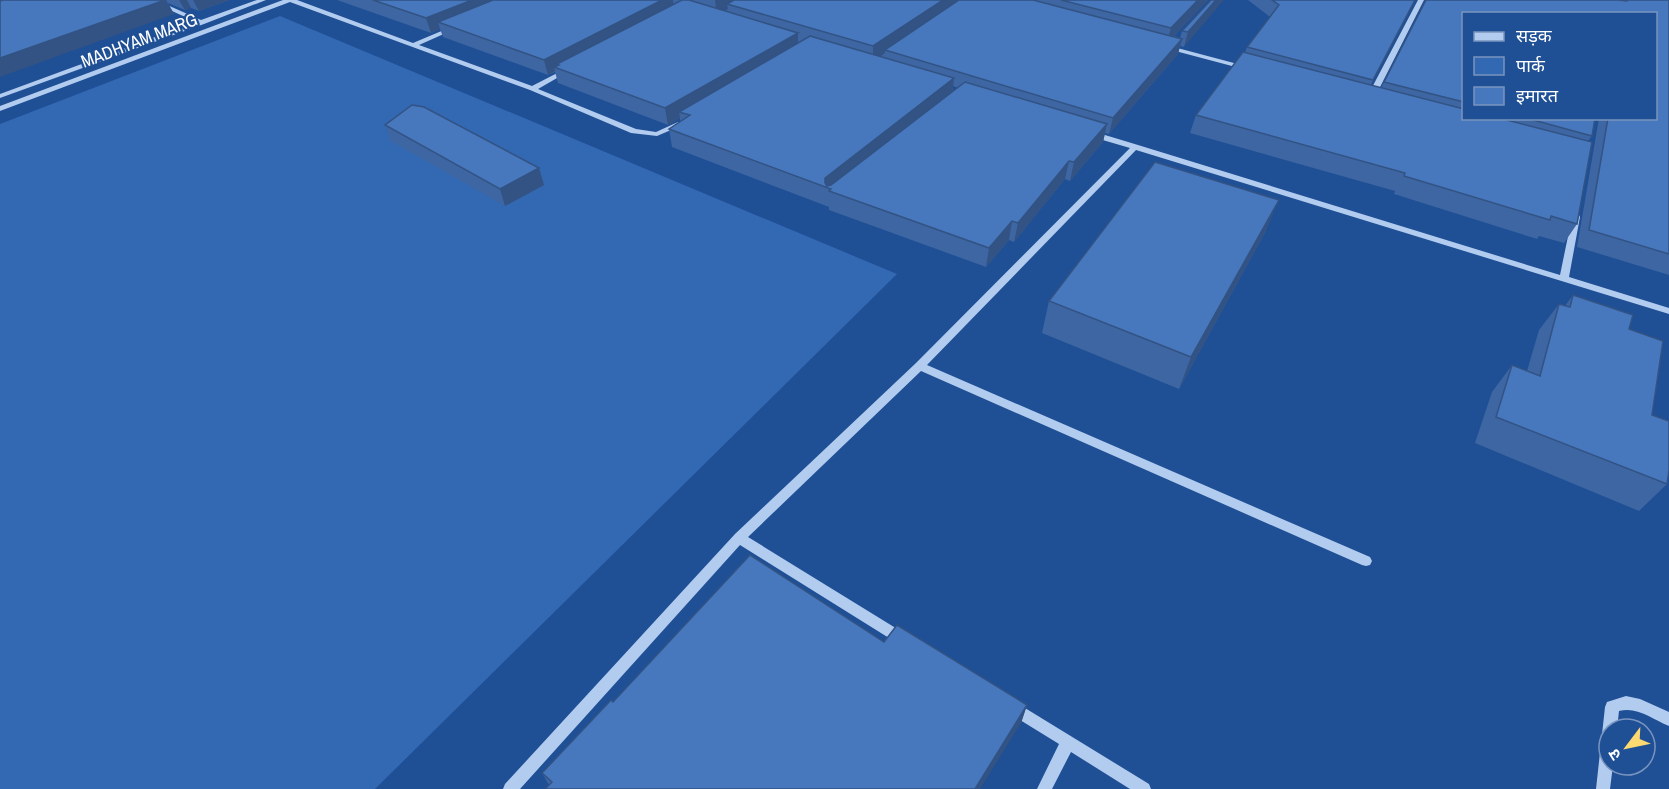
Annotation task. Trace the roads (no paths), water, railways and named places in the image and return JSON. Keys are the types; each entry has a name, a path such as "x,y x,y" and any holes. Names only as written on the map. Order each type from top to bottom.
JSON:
{"street":[{"path":"151,0 202,23"},
{"name":"MADHYAM MARG","path":"0,96 263,0"},
{"path":"290,0 532,88 633,130 657,134 673,129 692,117"},
{"name":"MADHYAM MARG","path":"0,109 290,0"},
{"path":"1369,100 1421,0"},
{"path":"413,45 457,27"},
{"path":"1170,48 1178,40"},
{"path":"1159,45 1259,71"},
{"path":"532,88 573,67"},
{"path":"1358,97 1381,103"},
{"path":"1081,130 1669,311"},
{"path":"510,789 739,538 920,366 1134,147"},
{"path":"1564,279 1579,202"},
{"path":"920,366 1366,561"},
{"path":"739,538 919,649"},
{"path":"998,699 1144,789"},
{"path":"1611,717 1612,707 1619,702 1632,702 1669,719"},
{"path":"1044,789 1068,742"}]}
